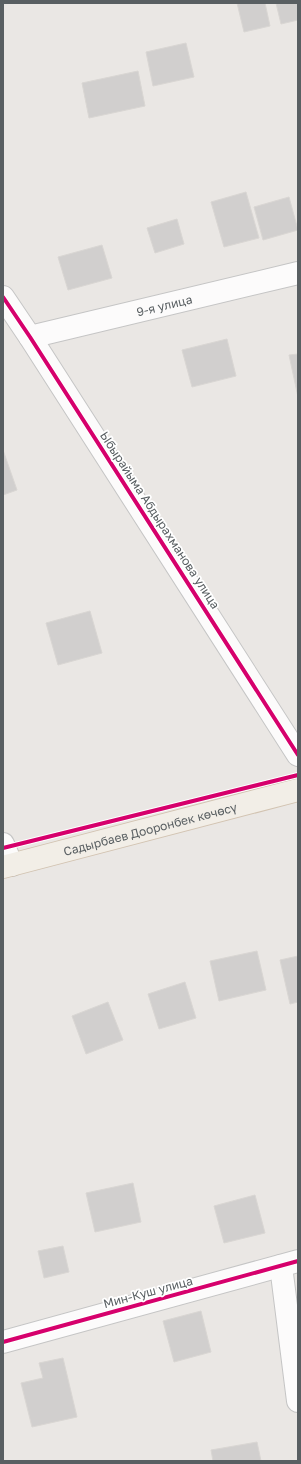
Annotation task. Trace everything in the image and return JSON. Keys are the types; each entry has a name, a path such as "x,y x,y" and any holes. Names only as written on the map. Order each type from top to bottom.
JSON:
{"main road":[{"name":"Садырбаев Дооронбек көчөсү","path":"8,866 298,790"}],"street":[{"name":"9-я улица","path":"30,337 298,273"},
{"name":"Ыбырайыма Абдырахманова улица","path":"3,297 298,755"},
{"path":"3,844 8,866"},
{"path":"289,1263 298,1401"},
{"name":"Мин-Куш улица","path":"3,1342 289,1263"}],"building":[{"path":"237,3 265,3 270,26 244,32"},
{"path":"276,3 298,3 298,20 281,24"},
{"path":"186,43 194,77 153,86 146,52"},
{"path":"138,71 145,106 89,118 82,83"},
{"path":"246,192 259,238 224,247 211,202"},
{"path":"289,197 298,230 263,240 254,207"},
{"path":"177,219 184,244 155,253 147,228"},
{"path":"102,245 112,278 68,290 58,257"},
{"path":"227,339 236,376 192,387 182,350"},
{"path":"298,354 298,397 289,355"},
{"path":"3,450 17,490 3,495"},
{"path":"90,611 102,653 58,665 46,623"},
{"path":"257,951 266,990 219,1001 210,961"},
{"path":"298,956 298,1002 290,1004 280,960"},
{"path":"185,982 196,1018 159,1029 148,994"},
{"path":"108,1002 123,1040 86,1054 72,1016"},
{"path":"133,1183 141,1222 95,1232 86,1193"},
{"path":"255,1195 265,1233 224,1243 214,1206"},
{"path":"63,1246 69,1272 44,1278 38,1251"},
{"path":"201,1311 211,1352 174,1362 163,1321"},
{"path":"63,1358 77,1417 32,1427 21,1383 43,1378 39,1363"},
{"path":"257,1442 261,1461 213,1461 211,1450"}],"cycle path":[{"path":"3,297 298,755"},
{"path":"3,848 298,775"},
{"path":"3,1342 298,1261"}]}
